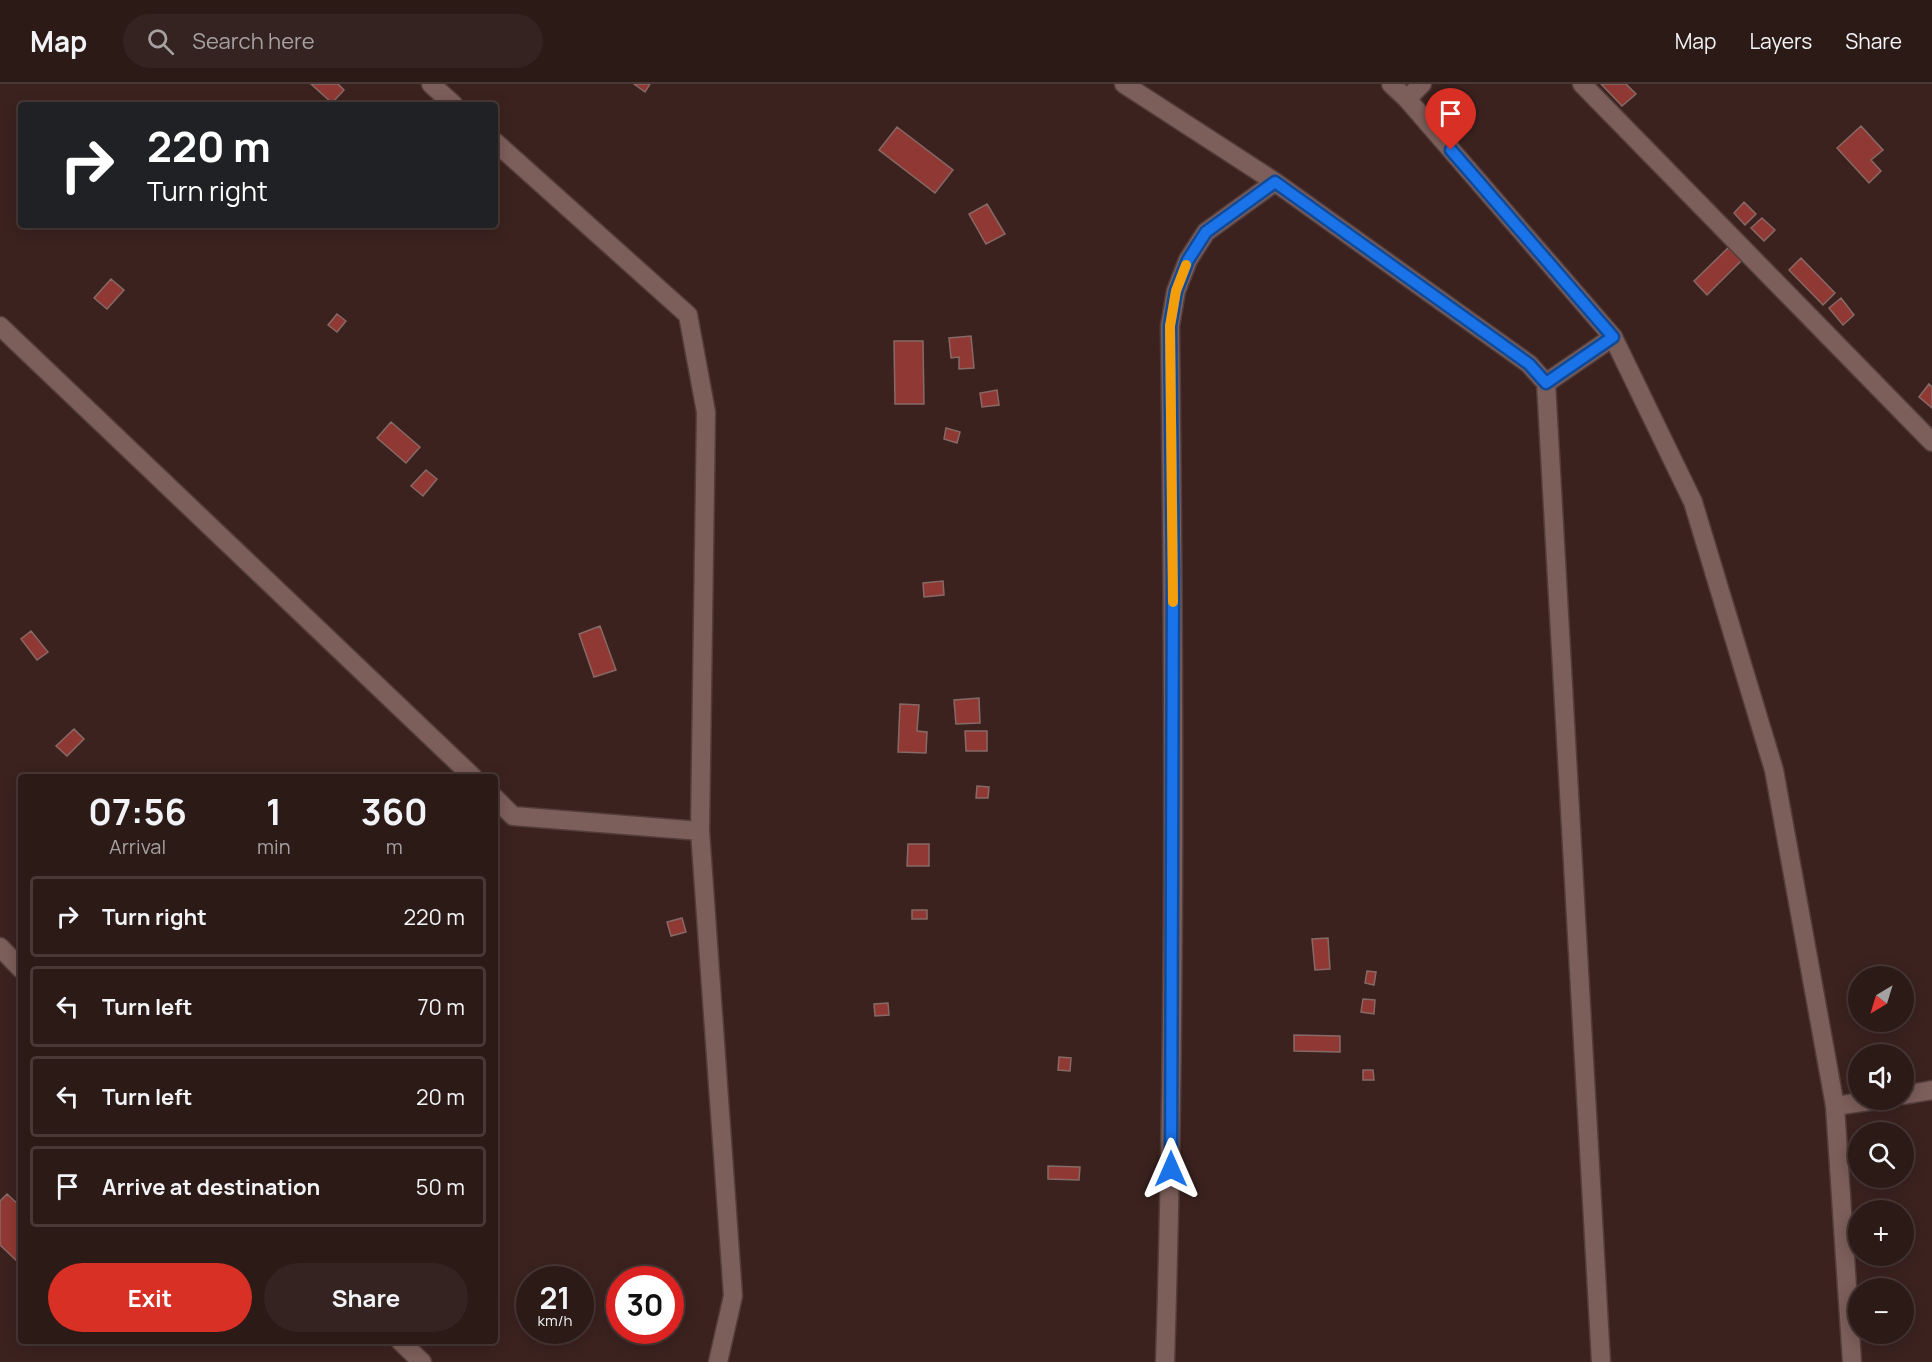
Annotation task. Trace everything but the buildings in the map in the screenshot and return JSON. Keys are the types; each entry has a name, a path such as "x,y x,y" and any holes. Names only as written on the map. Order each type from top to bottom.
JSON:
{"street":[{"path":"431,84 451,102"},
{"path":"1124,84 1275,182 1529,364 1546,383 1601,1362"},
{"path":"1391,84 1407,99 1613,337 1693,502 1774,770 1835,1106 1852,1362"},
{"path":"1407,99 1422,84"},
{"path":"1582,84 1932,442"},
{"path":"498,145 688,315 706,411 700,831 733,1296 718,1362"},
{"path":"1165,1362 1172,1145 1173,575 1170,326 1176,291 1188,260 1206,232 1275,182"},
{"path":"0,326 470,774"},
{"path":"1546,383 1613,337"},
{"path":"498,801 513,816 700,831"},
{"path":"0,947 18,966"},
{"path":"1914,1093 1932,1090"},
{"path":"1835,1106 1848,1104"},
{"path":"403,1344 422,1362"}],"slow traffic":[{"path":"1173,602 1170,326 1176,291 1186,265"}],"route":[{"path":"1171,1169 1173,575 1170,326 1176,291 1188,260 1206,232 1275,182 1529,364 1546,383 1613,337 1451,150"}]}
